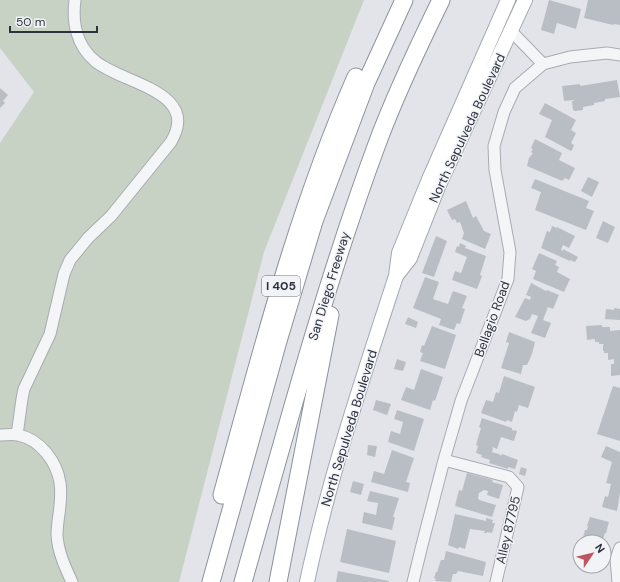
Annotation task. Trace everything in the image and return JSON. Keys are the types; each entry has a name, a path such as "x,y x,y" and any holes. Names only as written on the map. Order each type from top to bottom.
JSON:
{"highway":[{"name":"I 405","path":"199,582 254,378 300,223 344,104 391,0"},
{"path":"211,582 278,341 314,221 366,83 404,0"},
{"name":"San Diego Freeway","path":"243,582 312,340 346,230 377,142 441,0"},
{"path":"278,582 346,230"}],"main road":[{"name":"North Sepulveda Boulevard","path":"307,582 316,540 350,418 396,276 399,253 433,170 508,0"},
{"name":"North Sepulveda Boulevard","path":"396,276 410,258 438,187 512,32 525,0"}],"street":[{"path":"17,435 24,389 50,334 64,274 70,260 77,250 102,226 126,198 171,142 176,134 178,126 175,109 172,103 156,92 104,68 86,52 75,28 73,13 74,0"},
{"path":"512,32 543,64 570,57 607,53 620,55"},
{"name":"Bellagio Road","path":"413,582 444,460 461,401 508,279 510,252 495,170 494,146 504,112 515,88 543,64"},
{"path":"0,435 24,436 35,443 54,463 58,472 60,484 57,537 59,551 72,582"},
{"name":"Alley 87795","path":"444,460 509,477 518,487 496,582"},
{"path":"618,582 616,559 620,548"}],"green space":[{"path":"0,0 364,0 264,252 179,582 0,582 0,143 34,92 0,48"}],"building":[{"path":"549,0 581,9 576,29 557,23 554,34 541,30"},
{"path":"588,0 620,0 620,25 613,25 584,18"},
{"path":"617,80 620,97 605,99 605,101 594,103 594,105 583,107 583,110 575,111 573,110 572,101 574,100 564,101 562,86 580,84 580,86"},
{"path":"0,88 8,95 3,101 5,103 0,108"},
{"path":"545,103 576,120 571,130 576,133 571,143 574,145 571,151 545,137 552,120 539,114"},
{"path":"535,139 562,153 559,160 575,168 569,180 565,178 562,181 527,166 529,158 533,153 531,152 533,149 531,148"},
{"path":"588,177 599,182 592,197 581,191"},
{"path":"535,179 589,201 586,208 594,211 586,230 535,210 541,192 531,188"},
{"path":"466,201 473,218 476,216 484,231 491,234 485,249 462,239 464,233 460,222 457,223 455,219 452,220 447,210"},
{"path":"603,221 615,227 608,243 596,238"},
{"path":"552,226 575,236 569,248 563,245 561,250 563,251 563,249 578,257 575,262 541,248 547,231 550,232"},
{"path":"436,236 447,241 434,277 422,273"},
{"path":"460,243 466,246 465,248 486,256 480,275 482,276 477,289 452,280 455,271 461,273 467,257 455,252"},
{"path":"539,253 557,261 555,265 559,267 557,272 570,279 564,292 533,279 536,271 532,269"},
{"path":"425,277 439,282 433,299 448,304 453,291 467,296 462,308 465,309 460,324 457,323 454,330 439,325 441,319 413,308"},
{"path":"531,283 546,291 547,290 559,295 553,309 548,307 543,320 551,323 545,338 531,333 538,316 532,314 530,319 526,321 515,317 525,298 530,300 531,297 526,295"},
{"path":"614,308 620,309 620,320 605,319 606,309 614,310"},
{"path":"408,317 418,322 416,328 405,324"},
{"path":"602,325 602,327 610,327 610,331 620,330 620,375 611,376 611,364 614,364 614,359 608,360 608,353 604,353 603,351 604,344 595,342 595,339 587,340 586,326"},
{"path":"432,326 456,335 445,369 420,361 423,353 420,352 422,345 424,346"},
{"path":"509,332 535,342 532,354 527,365 523,365 521,374 501,368 509,343 506,342"},
{"path":"397,359 406,362 403,371 394,369"},
{"path":"421,369 443,377 435,401 433,400 430,410 401,400 406,387 414,390"},
{"path":"504,376 535,387 528,408 519,405 517,412 515,411 512,422 507,420 506,422 481,413 486,400 493,402 496,392 499,393"},
{"path":"613,386 620,388 620,441 597,434"},
{"path":"376,400 391,404 387,415 373,410"},
{"path":"397,410 424,419 414,451 388,442 391,431 400,434 403,422 394,419"},
{"path":"482,418 517,431 514,441 501,437 497,449 492,447 493,449 491,452 501,456 502,454 518,460 515,469 508,467 508,469 489,463 490,460 481,457 482,455 476,453 478,446 476,445 481,428 479,427"},
{"path":"368,445 377,446 375,457 367,455"},
{"path":"606,446 620,452 620,493 617,511 602,507 605,496 608,497 611,484 606,483 612,462 601,457"},
{"path":"392,450 414,458 406,482 410,483 408,492 371,482 374,471 384,474"},
{"path":"521,467 527,469 525,476 519,474"},
{"path":"467,473 493,480 492,482 503,485 499,499 487,495 488,491 484,490 479,493 479,500 496,505 492,517 455,506 459,490 462,491"},
{"path":"353,481 364,484 361,495 350,492"},
{"path":"370,491 399,498 393,517 395,517 392,530 362,523 364,512 376,515 378,503 367,501"},
{"path":"455,514 486,521 486,518 493,520 492,523 495,523 492,533 484,533 485,531 470,529 465,549 459,547 458,549 448,545"},
{"path":"590,517 609,522 605,534 584,534 585,530 587,530"},
{"path":"347,529 396,541 389,573 340,562"},
{"path":"446,551 486,562 483,576 458,571 456,574 453,574 451,582 435,581 436,579 434,578 436,572 441,560 444,560"},
{"path":"338,571 389,581 389,582 336,582"}]}
